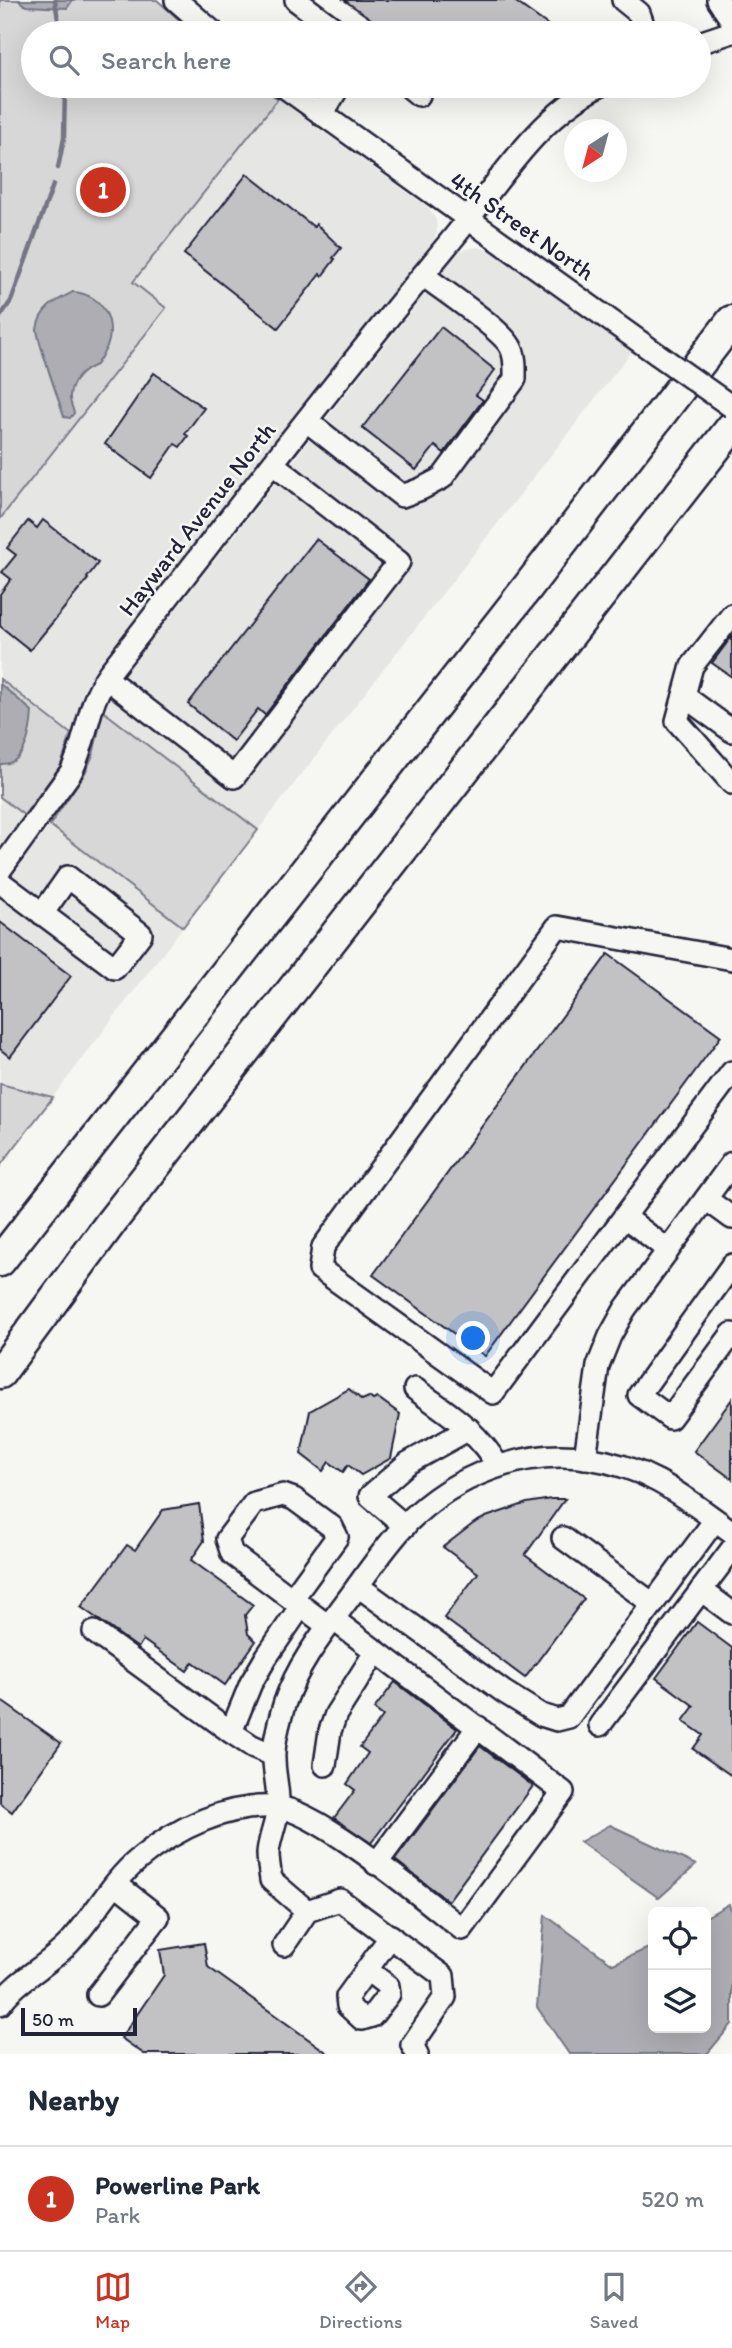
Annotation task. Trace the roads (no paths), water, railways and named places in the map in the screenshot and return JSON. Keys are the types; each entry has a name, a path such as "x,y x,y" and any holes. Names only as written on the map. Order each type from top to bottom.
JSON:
{"highway":[{"path":"0,1261 527,589 732,321"},
{"path":"0,1373 120,1211 732,427"}],"street":[{"path":"176,0 200,21"},
{"path":"296,0 324,21"},
{"path":"623,0 639,13 642,21"},
{"path":"718,0 732,22"},
{"path":"711,39 732,32"},
{"name":"4th Street North","path":"299,98 732,407"},
{"path":"322,115 332,98"},
{"name":"Hayward Avenue North","path":"0,870 70,775 80,751 92,704 106,678 525,145 578,98"},
{"path":"307,421 402,496 442,478 515,379 514,362 511,347 497,332 423,275"},
{"path":"106,678 234,777 242,767 399,562 273,464"},
{"path":"732,615 692,666 677,721 732,783"},
{"path":"684,696 732,731"},
{"path":"0,882 41,914 115,968 141,934 68,877 41,914"},
{"path":"732,959 557,926 323,1247 320,1269 493,1393 732,1072"},
{"path":"584,1458 592,1392 602,1356 625,1309 732,1163"},
{"path":"706,1199 732,1218"},
{"path":"625,1217 668,1250"},
{"path":"732,1265 639,1395 670,1418 732,1334"},
{"path":"415,1389 469,1429 488,1449 498,1466"},
{"path":"405,1526 370,1496 408,1463 469,1429"},
{"path":"307,1912 271,1880 268,1854 278,1807 273,1755 285,1702 314,1645 358,1586 405,1526 437,1497 469,1479 498,1466 553,1457 584,1458 616,1464 649,1475 675,1490 724,1526 653,1604 569,1717 557,1720 541,1715 504,1692 358,1586"},
{"path":"3,1990 43,1967 70,1942 138,1860 188,1827 235,1811 278,1807 314,1820 462,1928 563,1792 376,1651 296,1602 232,1554 227,1539 254,1503 283,1495 294,1499 332,1527 337,1538 296,1602 251,1683 231,1731"},
{"path":"563,1538 653,1604"},
{"path":"600,1725 732,1549"},
{"path":"701,1590 732,1613"},
{"path":"94,1632 252,1746 273,1755"},
{"path":"324,1765 336,1714 376,1651"},
{"path":"376,1864 478,1727"},
{"path":"98,1995 158,1917 116,1884"},
{"path":"284,1945 307,1912 340,1900 443,1976 444,1997 412,2045 417,2054"},
{"path":"367,1970 391,1936"}],"waterway":[{"path":"55,0 58,21"},
{"path":"58,168 64,138 65,98"},
{"path":"0,317 11,301 53,185"}],"place":[{"name":"Powerline Park","path":"103,190"}]}
